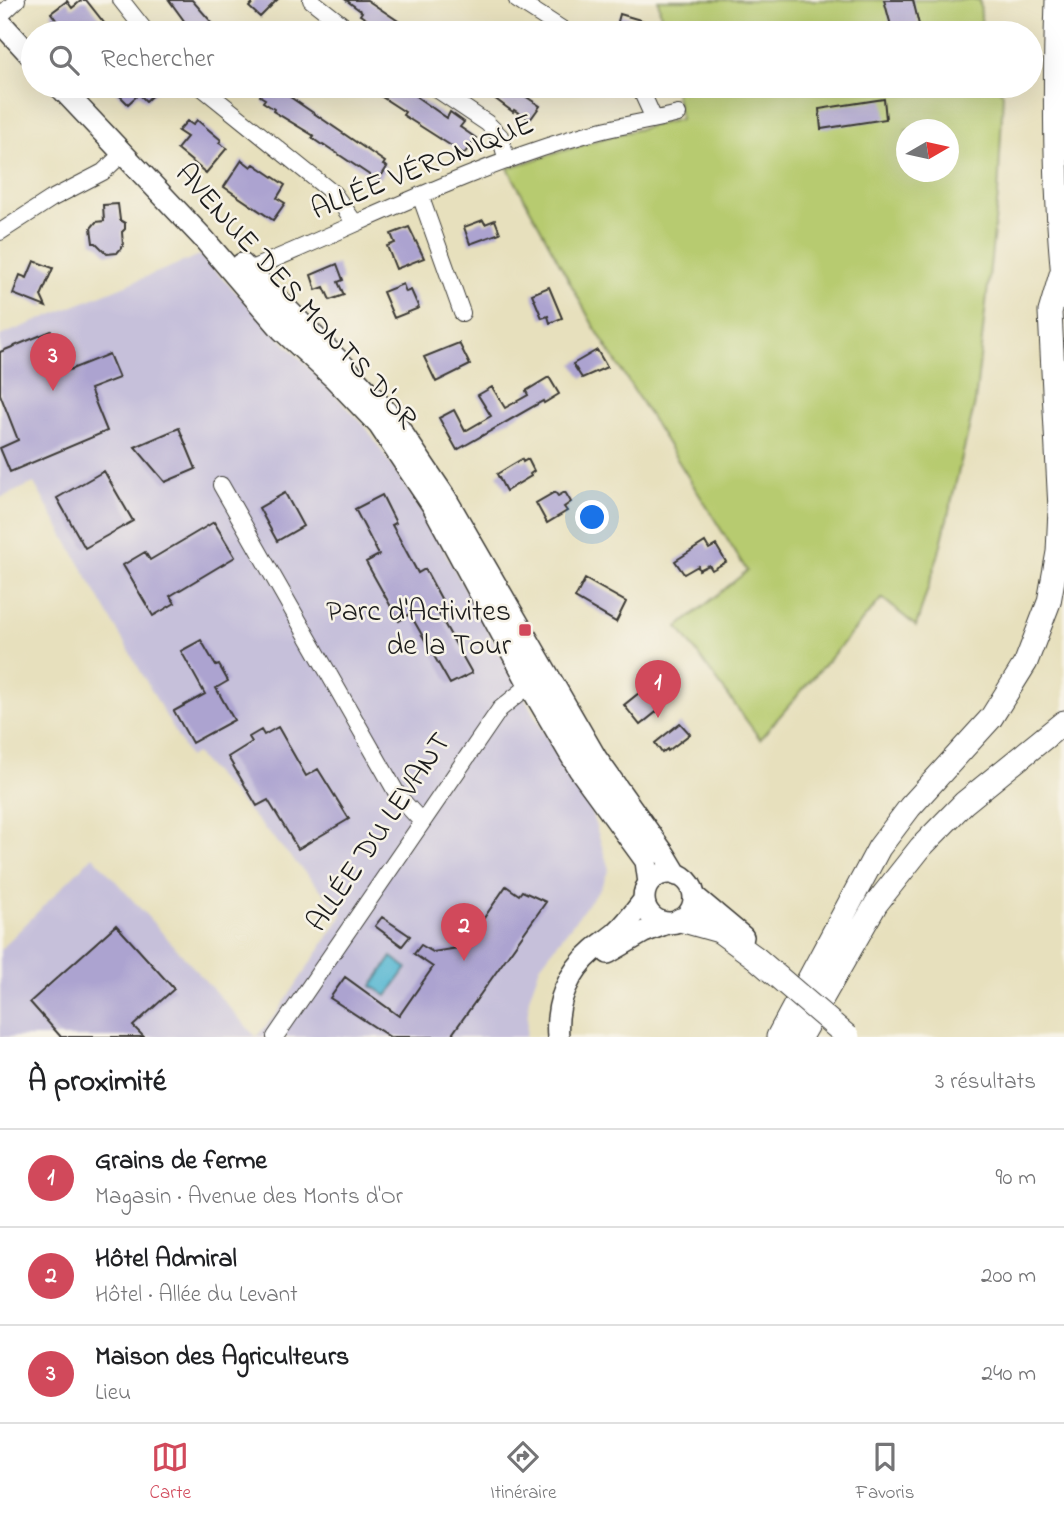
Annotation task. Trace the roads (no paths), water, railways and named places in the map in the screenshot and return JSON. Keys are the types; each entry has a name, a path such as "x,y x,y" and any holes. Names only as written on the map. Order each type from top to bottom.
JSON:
{"highway":[{"path":"778,1037 879,848 910,807 991,718 1026,662 1049,602 1058,552 1060,509 1050,312 1063,278 1056,161 1057,0"},
{"path":"800,1037 876,904 921,846 964,803 1064,722"},
{"path":"674,922 719,931 759,954 856,1037"}],"main road":[{"path":"0,22 21,45"},
{"name":"AVENUE DES MONTS D'OR","path":"70,98 122,154 204,224 241,273 345,367 392,418 445,497 579,769 646,861 647,892"},
{"name":"AVENUE DES MONTS D'OR","path":"537,679 677,875"},
{"path":"558,1037 557,1020 561,1002 572,976 593,950 629,920 662,874 677,875 689,883 694,896 759,954"},
{"path":"647,892 649,913 654,918 674,922"},
{"path":"570,1037 570,1018 575,996 584,978 598,962 628,940 674,922 689,913 694,896"}],"street":[{"path":"0,16 17,0"},
{"path":"121,0 138,21"},
{"path":"311,0 338,21"},
{"path":"517,0 549,21"},
{"path":"215,98 334,194 355,223"},
{"path":"450,98 487,122 500,136 507,161"},
{"path":"644,98 654,119"},
{"name":"ALLÉE VÉRONIQUE","path":"241,273 420,195 507,161 583,135 678,114"},
{"path":"0,232 51,199 103,172 122,154"},
{"path":"420,195 462,313"},
{"path":"221,485 400,797 422,822"},
{"name":"ALLÉE DU LEVANT","path":"275,1037 500,709 537,679"}],"water":[{"path":"392,957 407,968 387,996 372,986"}],"place":[{"name":"Maison des Agriculteurs","path":"53,391"},
{"name":"Parc d'Activites de la Tour","path":"525,630"},
{"name":"Grains de ferme","path":"658,718"},
{"name":"Hôtel Admiral","path":"464,961"}]}
